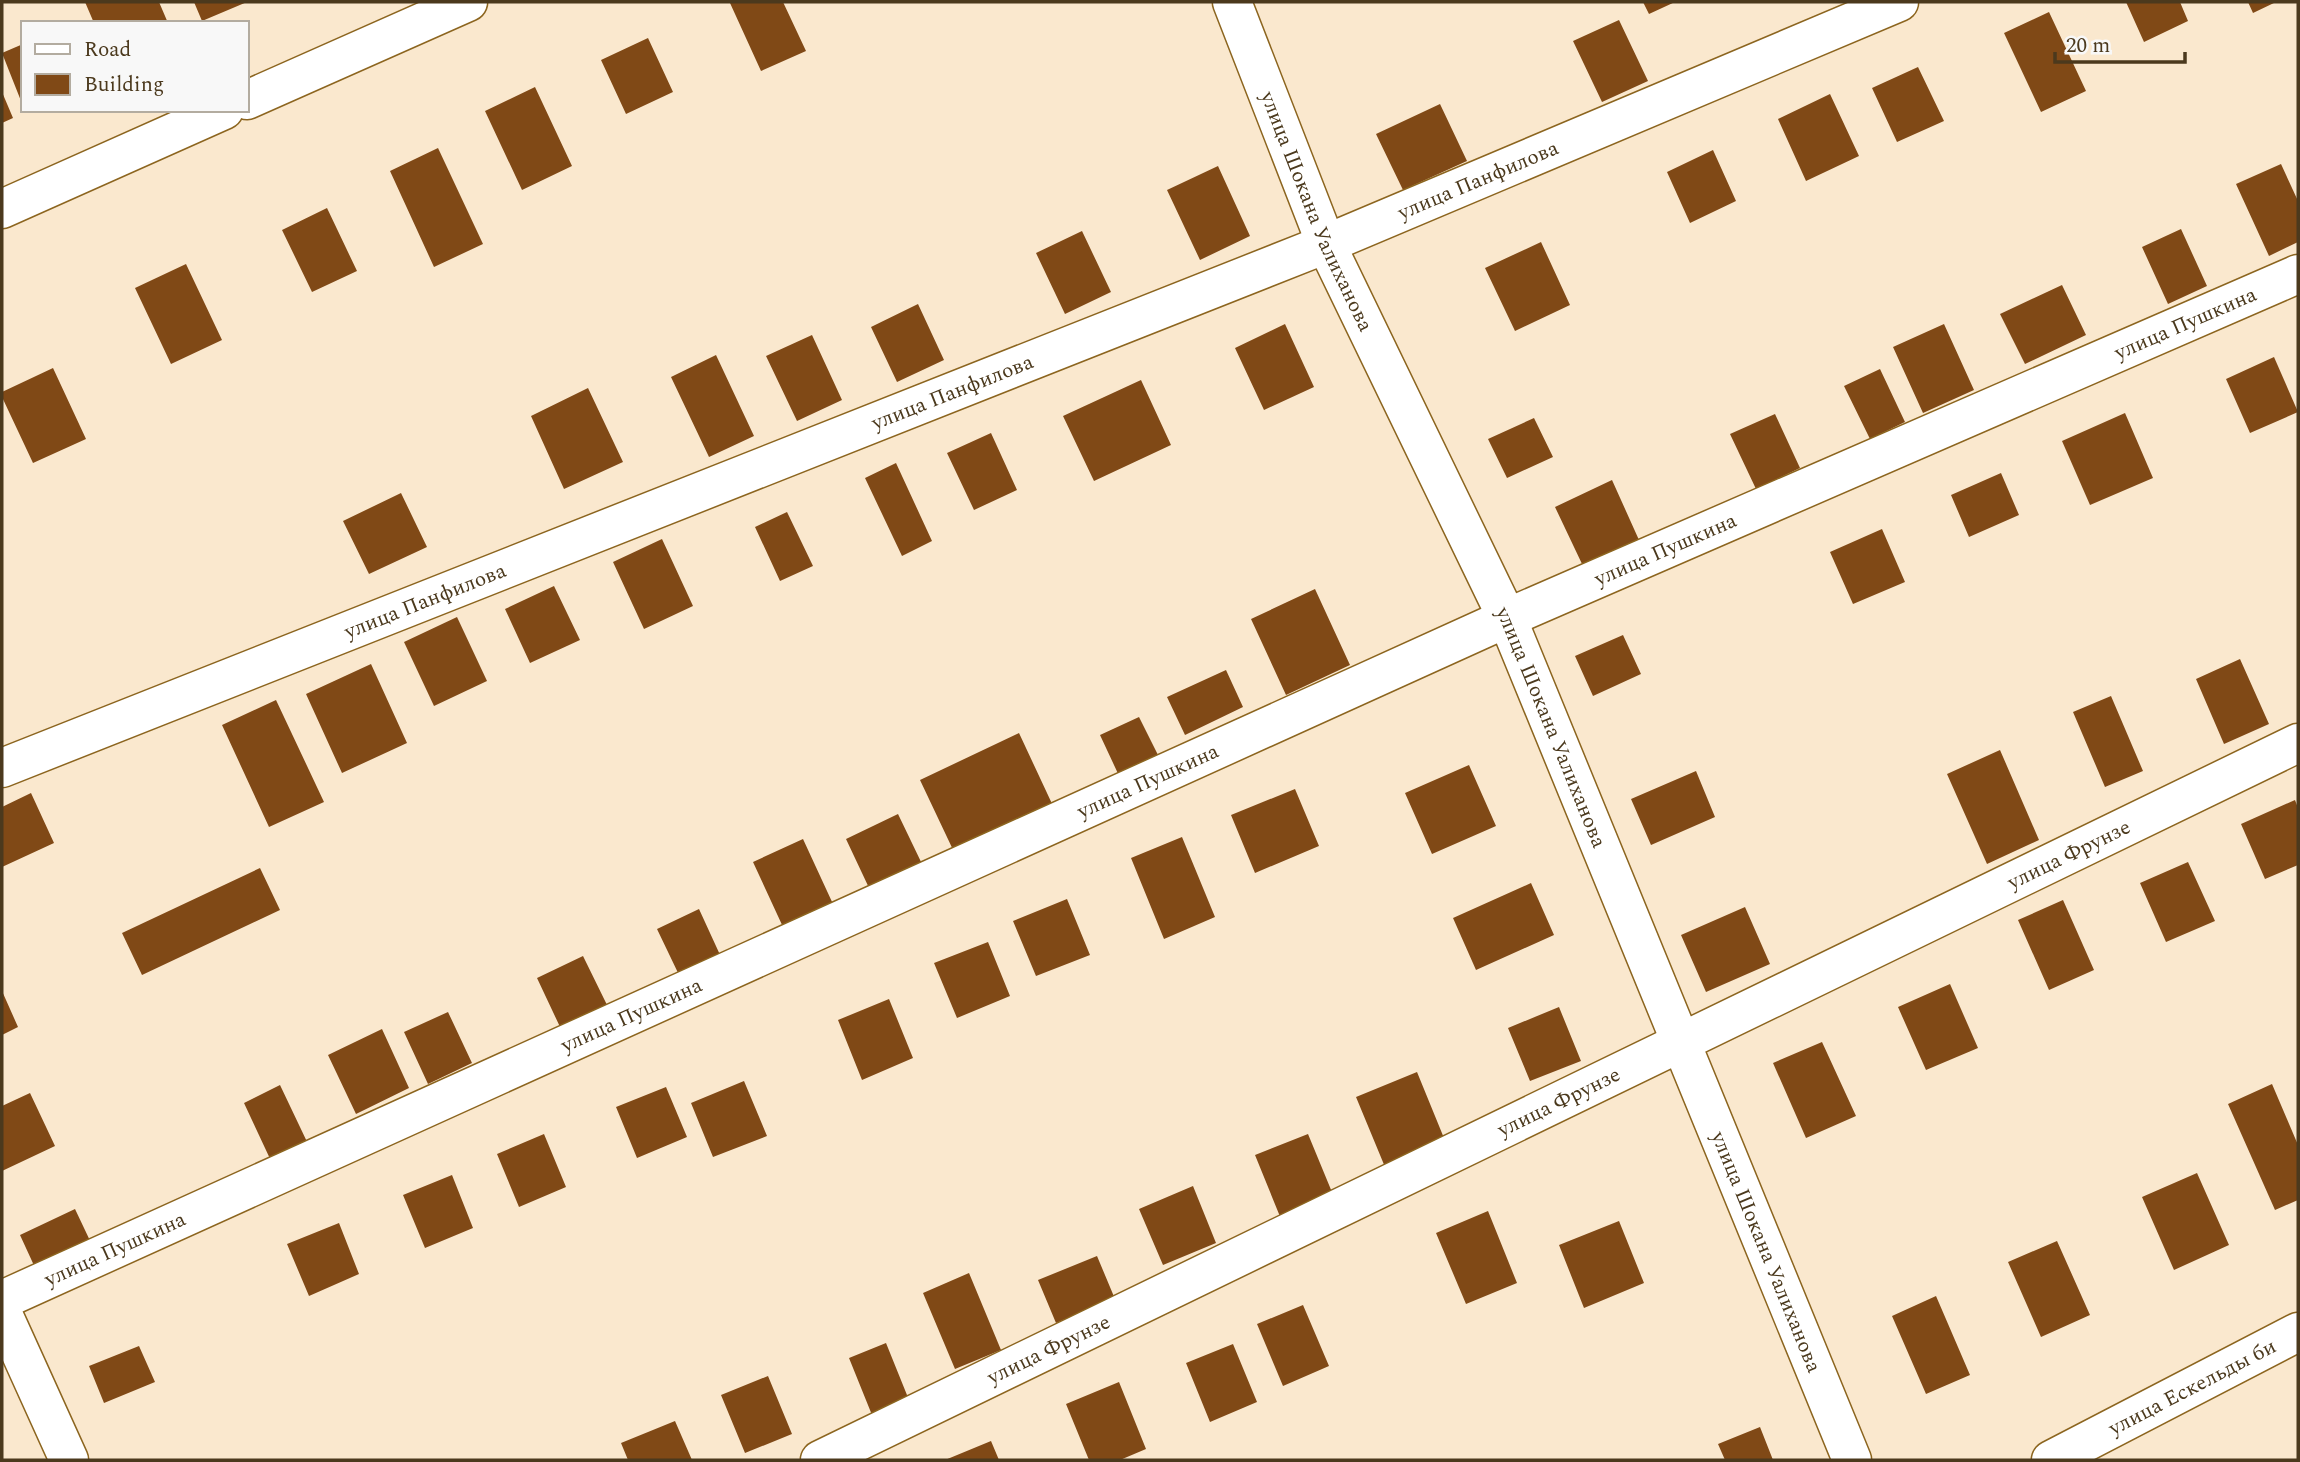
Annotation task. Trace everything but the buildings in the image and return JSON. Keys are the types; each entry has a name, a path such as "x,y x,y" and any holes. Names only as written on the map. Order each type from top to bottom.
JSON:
{"street":[{"path":"248,100 468,2"},
{"name":"улица Шокана Уалиханова","path":"1231,2 1326,244 1507,618 1852,1460"},
{"name":"улица Панфилова","path":"2,768 1326,244 1899,2"},
{"path":"2,209 219,112"},
{"name":"улица Пушкина","path":"2,1300 1507,618 2298,274"},
{"name":"улица Фрунзе","path":"820,1460 2298,743"},
{"name":"улица Ескельды би","path":"2051,1460 2298,1332"},
{"path":"6,1333 69,1460"}]}
